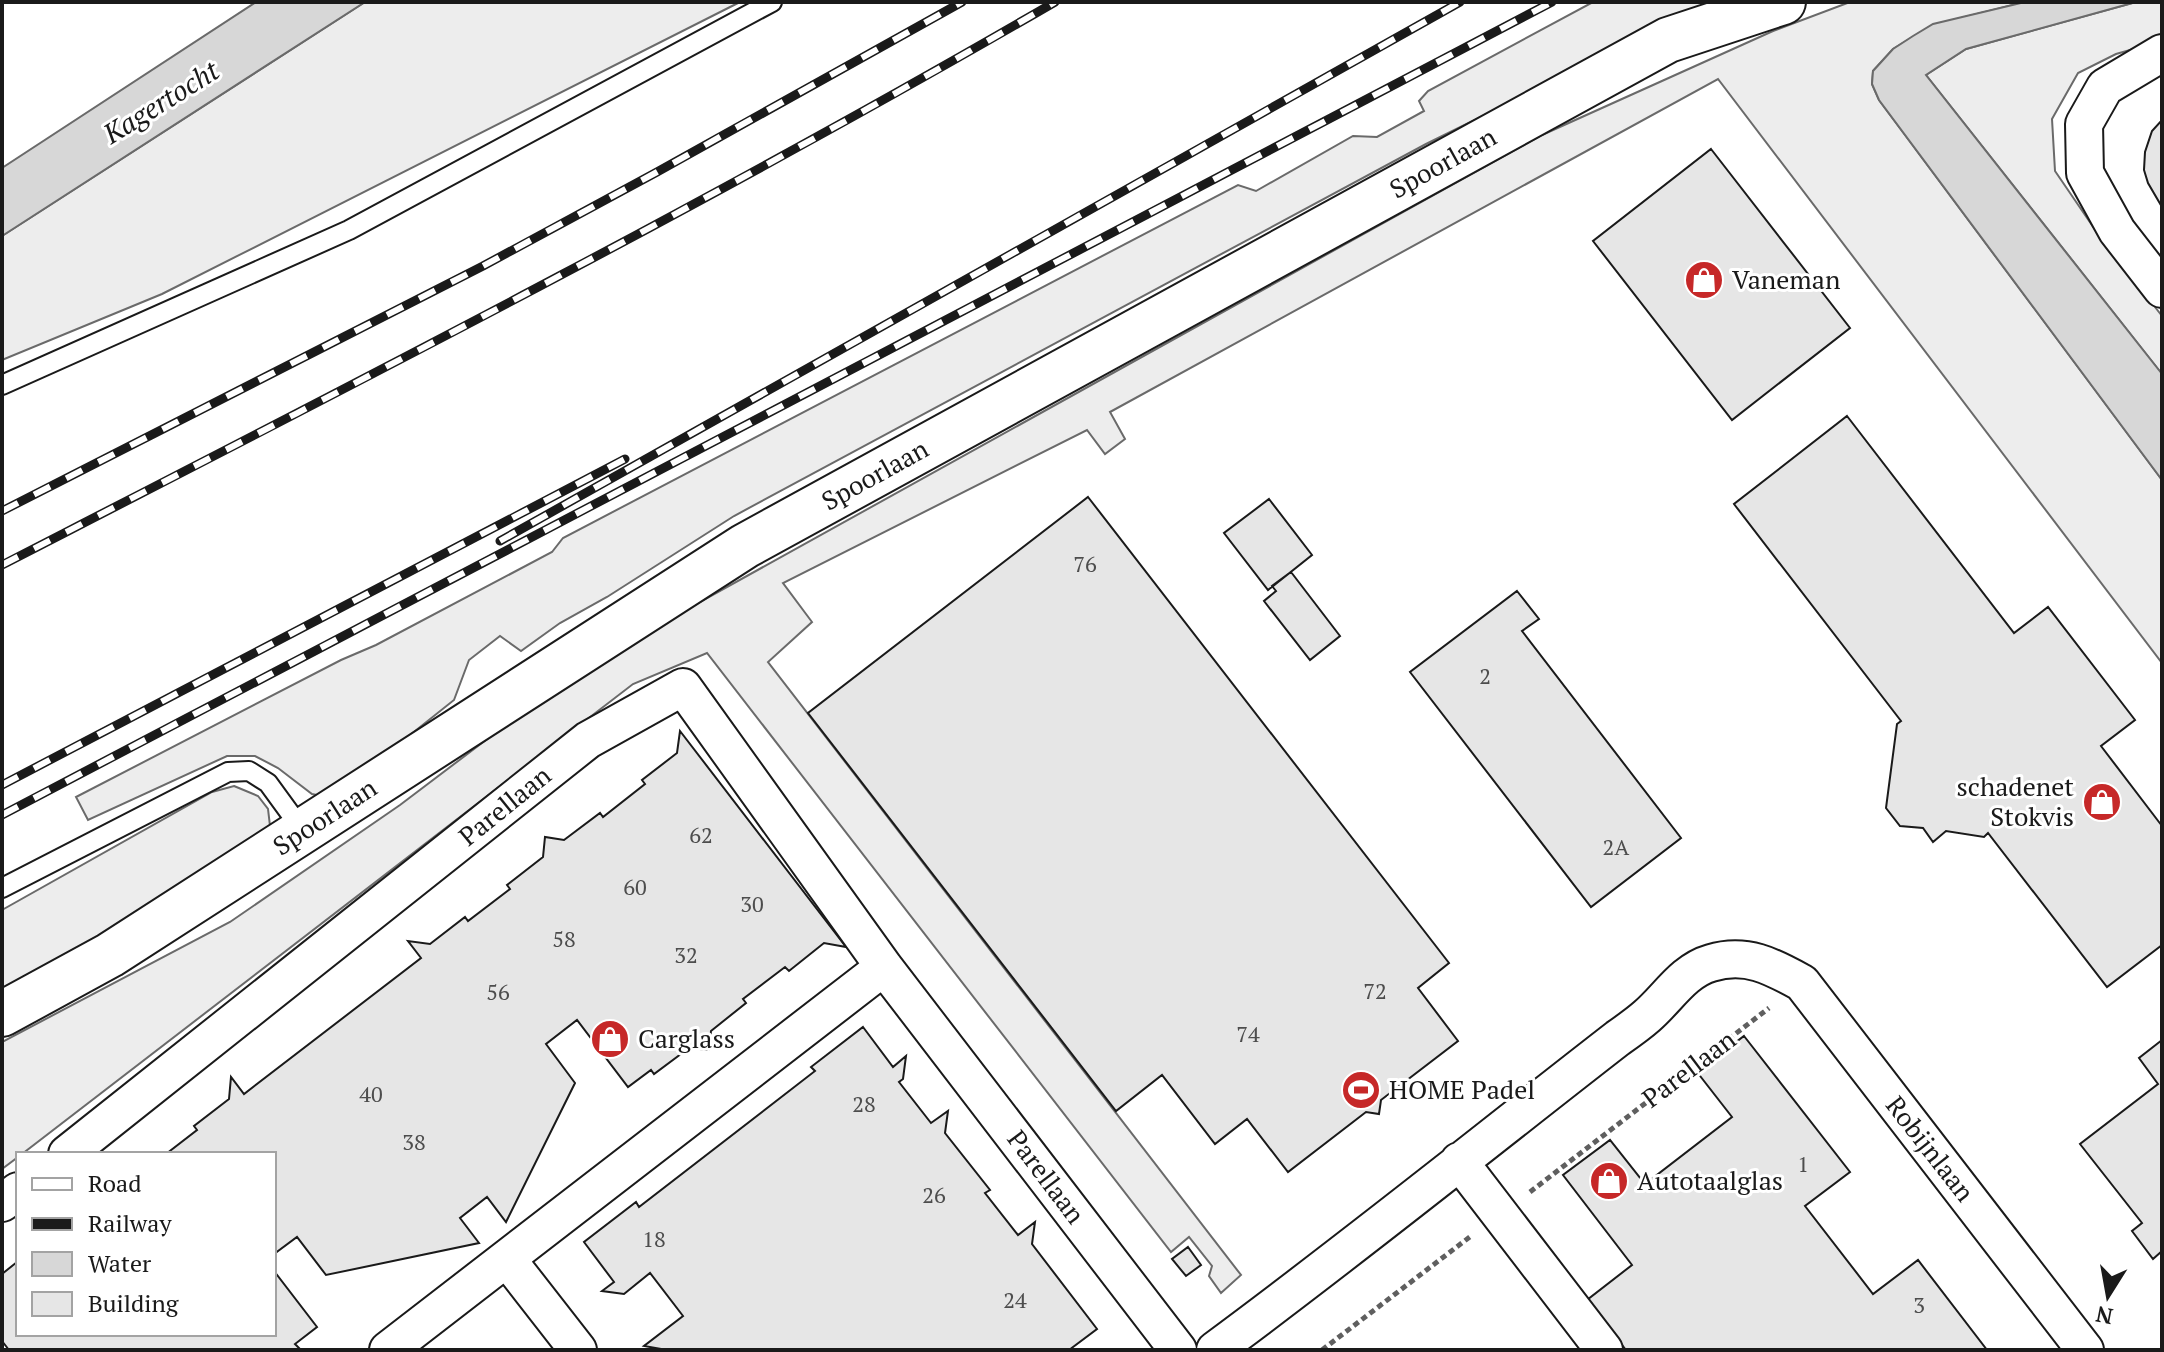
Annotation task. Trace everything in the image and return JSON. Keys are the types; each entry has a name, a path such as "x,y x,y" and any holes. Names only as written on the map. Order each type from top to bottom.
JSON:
{"main road":[{"name":"Spoorlaan","path":"2,1014 110,955 745,546 1668,40 1783,2"}],"street":[{"path":"2162,53 2105,87 2084,124 2085,173 2117,231 2162,289"},
{"name":"Parellaan","path":"70,1152 588,740 683,687 884,967 1178,1350"},
{"name":"Robijnlaan","path":"1459,1161 1648,1015 1692,971 1713,962 1764,962 1802,983 2085,1350"},
{"path":"388,1350 884,967"},
{"path":"1215,1350 1341,1257 1459,1161 1604,1350"},
{"path":"507,1259 578,1350"}],"lane":[{"path":"2,385 349,230 772,2"},
{"path":"2,888 228,772 249,771 268,783 303,831"}],"path":[{"name":"Parellaan","path":"1322,1350 1802,983"}],"shaded area":[{"path":"365,2 740,2 162,294 2,360 2,236"},
{"path":"1593,2 1714,2 1426,144 734,516 607,597 560,623 521,651 500,636 469,660 454,700 331,798 312,794 278,768 255,756 227,756 88,820 76,797 341,660 376,645 552,552 563,538 1238,185 1256,191 1353,136 1377,137 1424,111 1419,101 1428,91"},
{"path":"1850,2 2025,2 1933,25 1893,49 1873,71 1872,84 1879,100 2162,480 2162,663 1718,79 1110,412 1125,439 1105,454 1087,430 783,583 812,622 768,662 1241,1275 1221,1293 1209,1276 1212,1266 1189,1237 1171,1252 707,653 633,684 25,1152 16,1152 16,1158 2,1169 2,1042 230,922 400,805 581,668 1542,135 1773,31"},
{"path":"2136,2 2162,2 2162,41 2116,54 2078,73 2052,119 2055,171 2098,234 2162,316 2162,374 1926,75 1966,49"},
{"path":"234,786 258,796 268,809 270,826 261,844 2,998 2,910 212,792"}],"water":[{"name":"Kagertocht","path":"256,2 365,2 2,236 2,168"},
{"path":"2025,2 2136,2 1966,49 1926,75 2162,374 2162,480 1879,100 1872,84 1873,71 1893,49 1933,24"}],"building":[{"path":"2162,120 2162,207 2144,170 2145,152 2152,131"},
{"path":"1711,149 1850,328 1732,420 1593,241"},
{"path":"1847,416 2014,633 2048,607 2135,720 2101,746 2162,826 2162,945 2107,987 1988,833 1984,837 1946,831 1933,842 1923,828 1900,826 1886,808 1897,724 1901,721 1734,504"},
{"path":"1088,497 1449,963 1418,988 1458,1041 1381,1100 1379,1114 1366,1112 1288,1172 1247,1119 1215,1144 1162,1075 1116,1111 808,713"},
{"path":"1269,499 1312,555 1268,590 1224,533"},
{"path":"1291,572 1340,636 1310,660 1264,601 1276,591 1272,586"},
{"path":"1517,591 1539,619 1522,631 1681,838 1591,907 1410,672"},
{"path":"680,731 846,947 824,943 789,971 785,967 743,999 746,1003 711,1031 709,1050 689,1048 654,1074 651,1070 628,1087 577,1020 546,1044 575,1083 506,1222 487,1197 460,1218 479,1243 326,1275 297,1237 276,1253 276,1152 169,1152 197,1130 194,1126 229,1099 231,1077 244,1094 421,958 408,941 430,944 465,917 468,921 510,889 507,885 543,857 545,837 564,840 600,813 603,817 645,784 642,780 677,753"},
{"path":"863,1027 893,1067 906,1056 903,1079 899,1082 931,1123 948,1111 945,1133 990,1190 985,1193 1018,1235 1035,1222 1032,1244 1097,1329 1069,1350 667,1350 644,1346 683,1316 650,1273 624,1294 602,1291 614,1282 584,1242 636,1202 639,1207 815,1071 811,1067"},
{"path":"1744,1036 1850,1172 1805,1206 1873,1294 1918,1260 1987,1350 1626,1350 1587,1300 1632,1265 1563,1175 1610,1140 1645,1184 1732,1117 1697,1072"},
{"path":"2162,1040 2162,1251 2153,1259 2132,1231 2142,1223 2080,1144 2158,1084 2139,1058"},
{"path":"1188,1247 1201,1265 1186,1276 1172,1259"},
{"path":"16,1263 16,1336 276,1336 276,1274 317,1327 295,1344 299,1348 297,1350 9,1350 2,1341 2,1274"}],"railway":[{"path":"2,511 483,266 962,2"},
{"path":"2,565 664,220 1055,2"},
{"path":"500,541 1460,2"},
{"path":"2,815 1552,2"},
{"path":"2,785 625,459"}],"place":[{"name":"Vaneman","path":"1704,280"},
{"name":"schadenet Stokvis","path":"2102,802"},
{"name":"Carglass","path":"610,1039"},
{"name":"HOME Padel","path":"1361,1090"},
{"name":"Autotaalglas","path":"1609,1181"}]}
